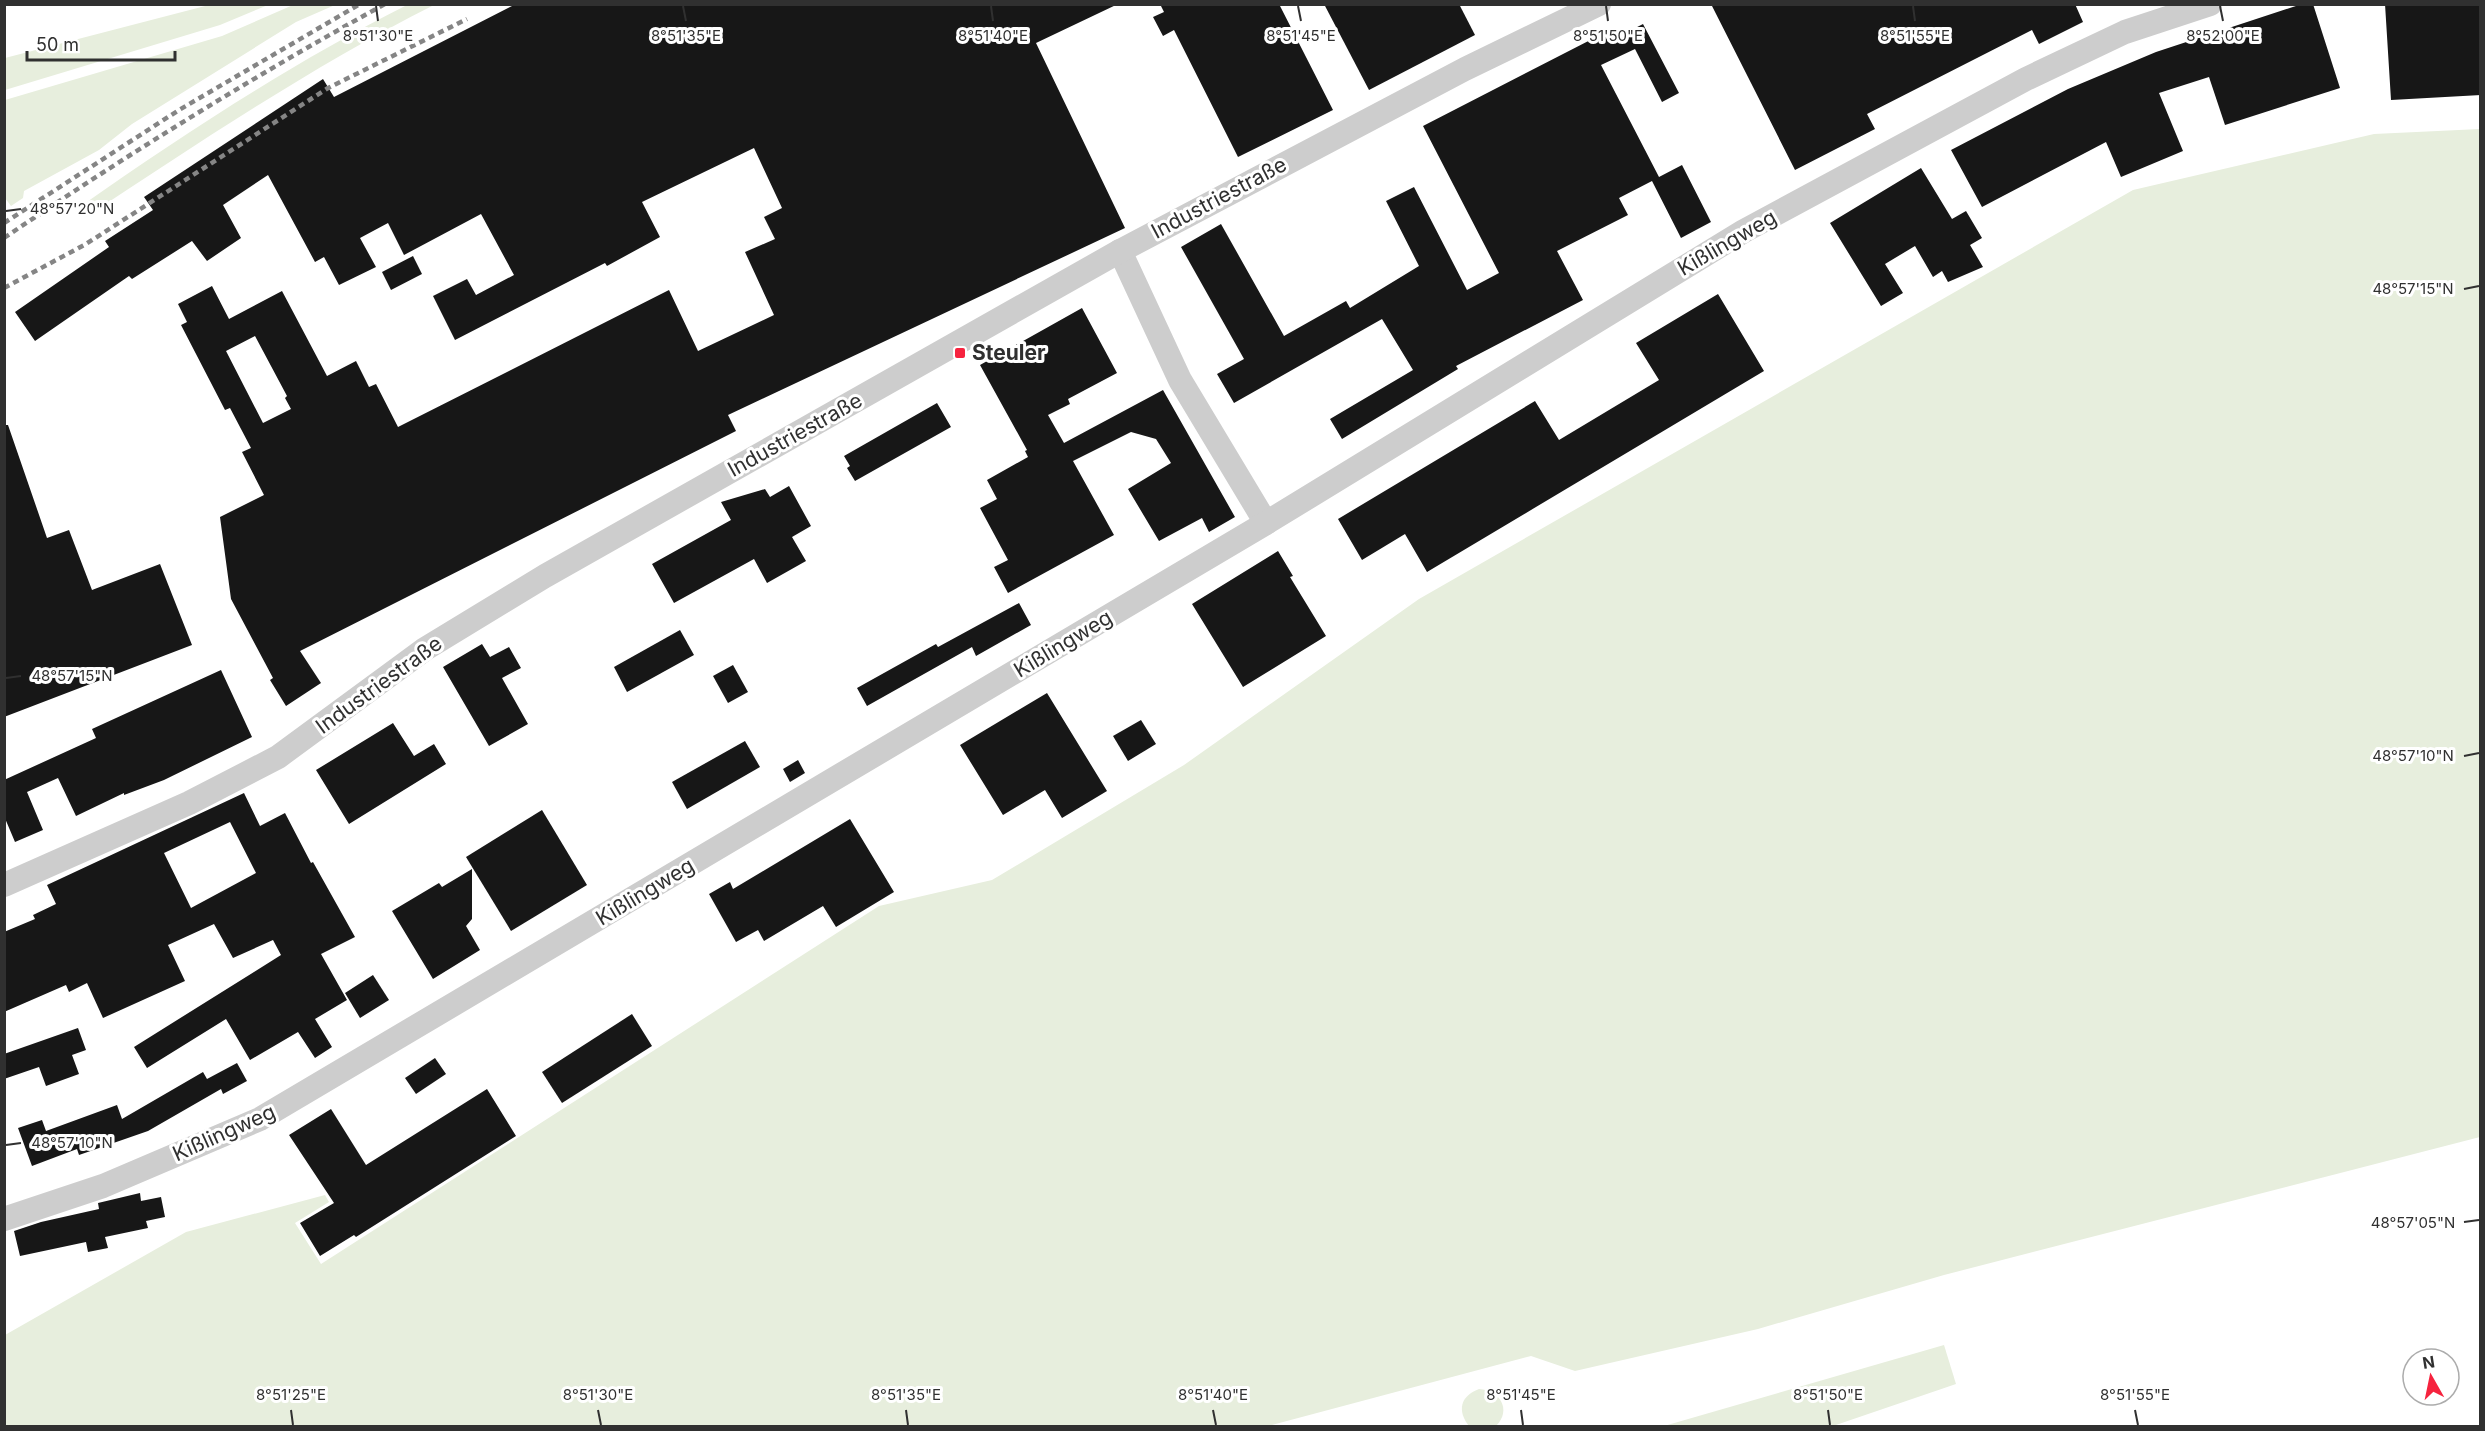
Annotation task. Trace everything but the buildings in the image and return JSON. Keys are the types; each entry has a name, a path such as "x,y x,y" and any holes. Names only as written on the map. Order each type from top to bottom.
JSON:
{"street":[{"name":"Industriestraße","path":"4,885 189,803 279,757 425,649 485,612 1120,251 1465,69 1599,4"},
{"name":"Kißlingweg","path":"4,1219 103,1186 260,1119 1266,523 1744,231 2026,79 2125,32 2210,4"},
{"path":"1120,251 1179,380 1266,523"}],"green space":[{"path":"209,5 268,5 220,25 5,90 5,58"},
{"path":"293,5 335,5 296,22 132,124 99,150 24,191 23,198 11,206 5,198 5,100 222,36"},
{"path":"407,5 434,5 301,79 86,217 84,204 162,150 242,98 323,50"},
{"path":"2480,129 2480,1137 1944,1275 1758,1329 1575,1371 1531,1356 1268,1426 5,1426 5,1335 186,1232 325,1195 329,1202 295,1223 321,1264 879,906 992,880 1184,765 1419,599 2133,190 2374,134"},
{"path":"1944,1345 1956,1384 1833,1426 1664,1426"},
{"path":"1479,1389 1493,1393 1501,1402 1503,1414 1496,1426 1469,1426 1465,1420 1462,1404 1468,1396"}],"railway":[{"path":"4,223 179,110 360,4"},
{"path":"4,238 192,116 385,4"},
{"path":"4,288 86,244 328,88 467,19"}],"place":[{"name":"Steuler","path":"960,353"}]}
